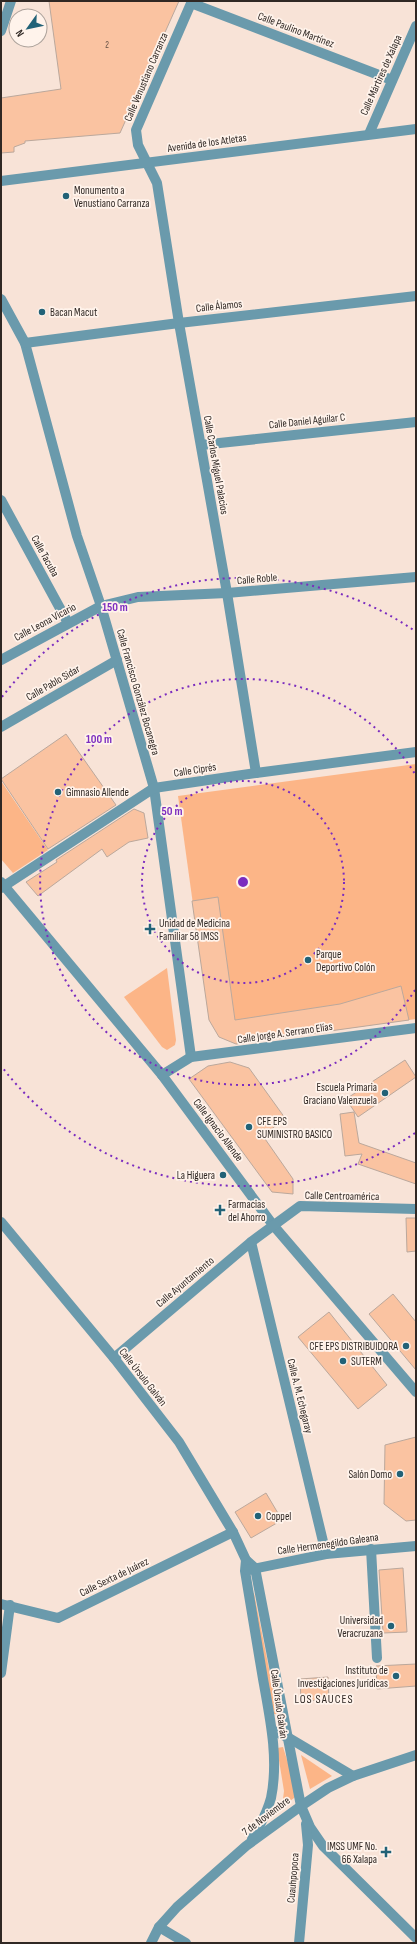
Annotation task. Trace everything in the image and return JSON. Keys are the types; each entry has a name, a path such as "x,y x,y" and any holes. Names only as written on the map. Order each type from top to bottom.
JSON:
{"street":[{"path":"1,31 11,1"},
{"name":"Calle Paulino Martínez","path":"191,2 392,80"},
{"name":"Calle Venustiano Carranza","path":"148,163 138,145 136,130 191,2"},
{"name":"Calle Mártires de Xalapa","path":"369,134 416,26"},
{"name":"Avenida de los Atletas","path":"1,181 416,129"},
{"name":"Calle Carlos Miguel Palacios","path":"148,163 157,183 179,323 227,593 256,773"},
{"name":"Calle Álamos","path":"25,343 179,323 416,296"},
{"name":"Calle Francisco González Bocanegra","path":"1,299 25,343 76,536 101,606 154,788 191,1057"},
{"name":"Calle Daniel Aguilar C","path":"201,445 416,422"},
{"name":"Calle Tacuba","path":"1,500 68,624"},
{"name":"Calle Roble","path":"101,606 138,597 227,593 416,577"},
{"name":"Calle Leona Vicario","path":"1,660 101,606"},
{"name":"Calle Pablo Sidar","path":"1,726 117,660"},
{"name":"Calle Ciprés","path":"2,886 154,788 416,752"},
{"name":"Calle Ignacio Allende","path":"2,886 162,1075 273,1225 416,1392"},
{"name":"Calle Jorge A. Serrano Elías","path":"162,1075 191,1057 416,1028"},
{"name":"Calle Centroamérica","path":"273,1225 300,1206 416,1209"},
{"name":"Calle Úrsulo Galván","path":"1,1222 114,1358 179,1442 233,1532 250,1570 289,1738 301,1806 305,1816"},
{"name":"Calle Ayuntamiento","path":"114,1358 273,1225"},
{"name":"Calle A. M. Echegaray","path":"251,1242 326,1554"},
{"name":"Calle Sexta de Juárez","path":"5,1605 58,1618 233,1532"},
{"name":"Calle Hermenegildo Galeana","path":"250,1570 326,1554 416,1546"},
{"path":"371,1549 377,1658"},
{"name":"Calle Úrsulo Galván","path":"246,1846 261,1823 271,1797 273,1760 272,1730 250,1570"},
{"path":"1,1673 5,1605"},
{"path":"272,1730 289,1738 353,1776"},
{"name":"7 de Noviembre","path":"246,1846 328,1788 353,1776 416,1755"},
{"path":"305,1816 323,1846 416,1938"},
{"name":"Cuauhpopoca","path":"299,1943 308,1845 305,1816"},
{"path":"151,1943 159,1927 177,1907 246,1846"},
{"path":"159,1927 186,1943"}],"shaded area":[{"name":"Parque Deportivo Colón","path":"416,764 416,1019 236,1044 209,1020 178,796"},
{"path":"1,781 48,850 13,873 1,859"},
{"path":"167,968 176,1040 175,1045 167,1050 162,1047 124,997"},
{"path":"254,1593 278,1714 274,1714 250,1594"},
{"path":"283,1747 298,1795 282,1807 284,1791 277,1748"},
{"path":"301,1755 332,1776 310,1789"}],"building":[{"path":"49,1 179,1 120,133 25,141 25,143 14,147 14,152 1,153 1,98 61,89"},
{"name":"Gimnasio Allende","path":"66,734 116,805 48,849 1,779"},
{"path":"134,809 144,813 148,838 129,842 107,857 102,849 38,896 26,882 57,862 56,860"},
{"path":"218,897 235,1020 340,1004 401,986 409,1020 236,1044 219,1037 209,1020 192,901"},
{"path":"405,1060 416,1077 358,1117 346,1099"},
{"name":"CFE EPS SUMINISTRO BASICO","path":"230,1062 249,1068 285,1118 263,1136 293,1179 293,1194 272,1192 189,1079 208,1066"},
{"path":"354,1112 359,1143 416,1163 416,1184 358,1164 362,1154 345,1156 340,1114"},
{"path":"406,1218 416,1218 416,1251 407,1252"},
{"name":"CFE EPS DISTRIBUIDORA","path":"393,1294 416,1322 416,1370 369,1314"},
{"name":"SUTERM","path":"329,1312 387,1385 358,1409 298,1337"},
{"name":"Salón Domo","path":"416,1437 416,1520 406,1521 384,1504 385,1445"},
{"name":"Coppel","path":"266,1493 282,1520 251,1538 235,1512"},
{"path":"403,1568 407,1632 383,1633 379,1570"},
{"name":"Instituto de Investigaciones Jurídicas","path":"416,1664 416,1686 377,1689 376,1666"},
{"path":"328,1677 329,1700 301,1701 300,1679"}],"place":[{"name":"Monumento a Venustiano Carranza","path":"66,196"},
{"name":"Bacan Macut","path":"42,312"},
{"name":"Gimnasio Allende","path":"58,792"},
{"name":"Unidad de Medicina Familiar 58 IMSS","path":"150,929"},
{"name":"Parque Deportivo Colón","path":"308,960"},
{"name":"Escuela Primaria Graciano Valenzuela","path":"385,1093"},
{"name":"CFE EPS SUMINISTRO BASICO","path":"249,1127"},
{"name":"La Higuera","path":"223,1175"},
{"name":"Farmacias del Ahorro","path":"220,1210"},
{"name":"CFE EPS DISTRIBUIDORA","path":"406,1346"},
{"name":"SUTERM","path":"343,1361"},
{"name":"Salón Domo","path":"400,1474"},
{"name":"Coppel","path":"258,1516"},
{"name":"Universidad Veracruzana","path":"391,1626"},
{"name":"Instituto de Investigaciones Jurídicas","path":"396,1676"},
{"name":"IMSS UMF No. 66 Xalapa","path":"386,1852"}],"district":[{"name":"LOS SAUCES","path":"324,1699"}]}
